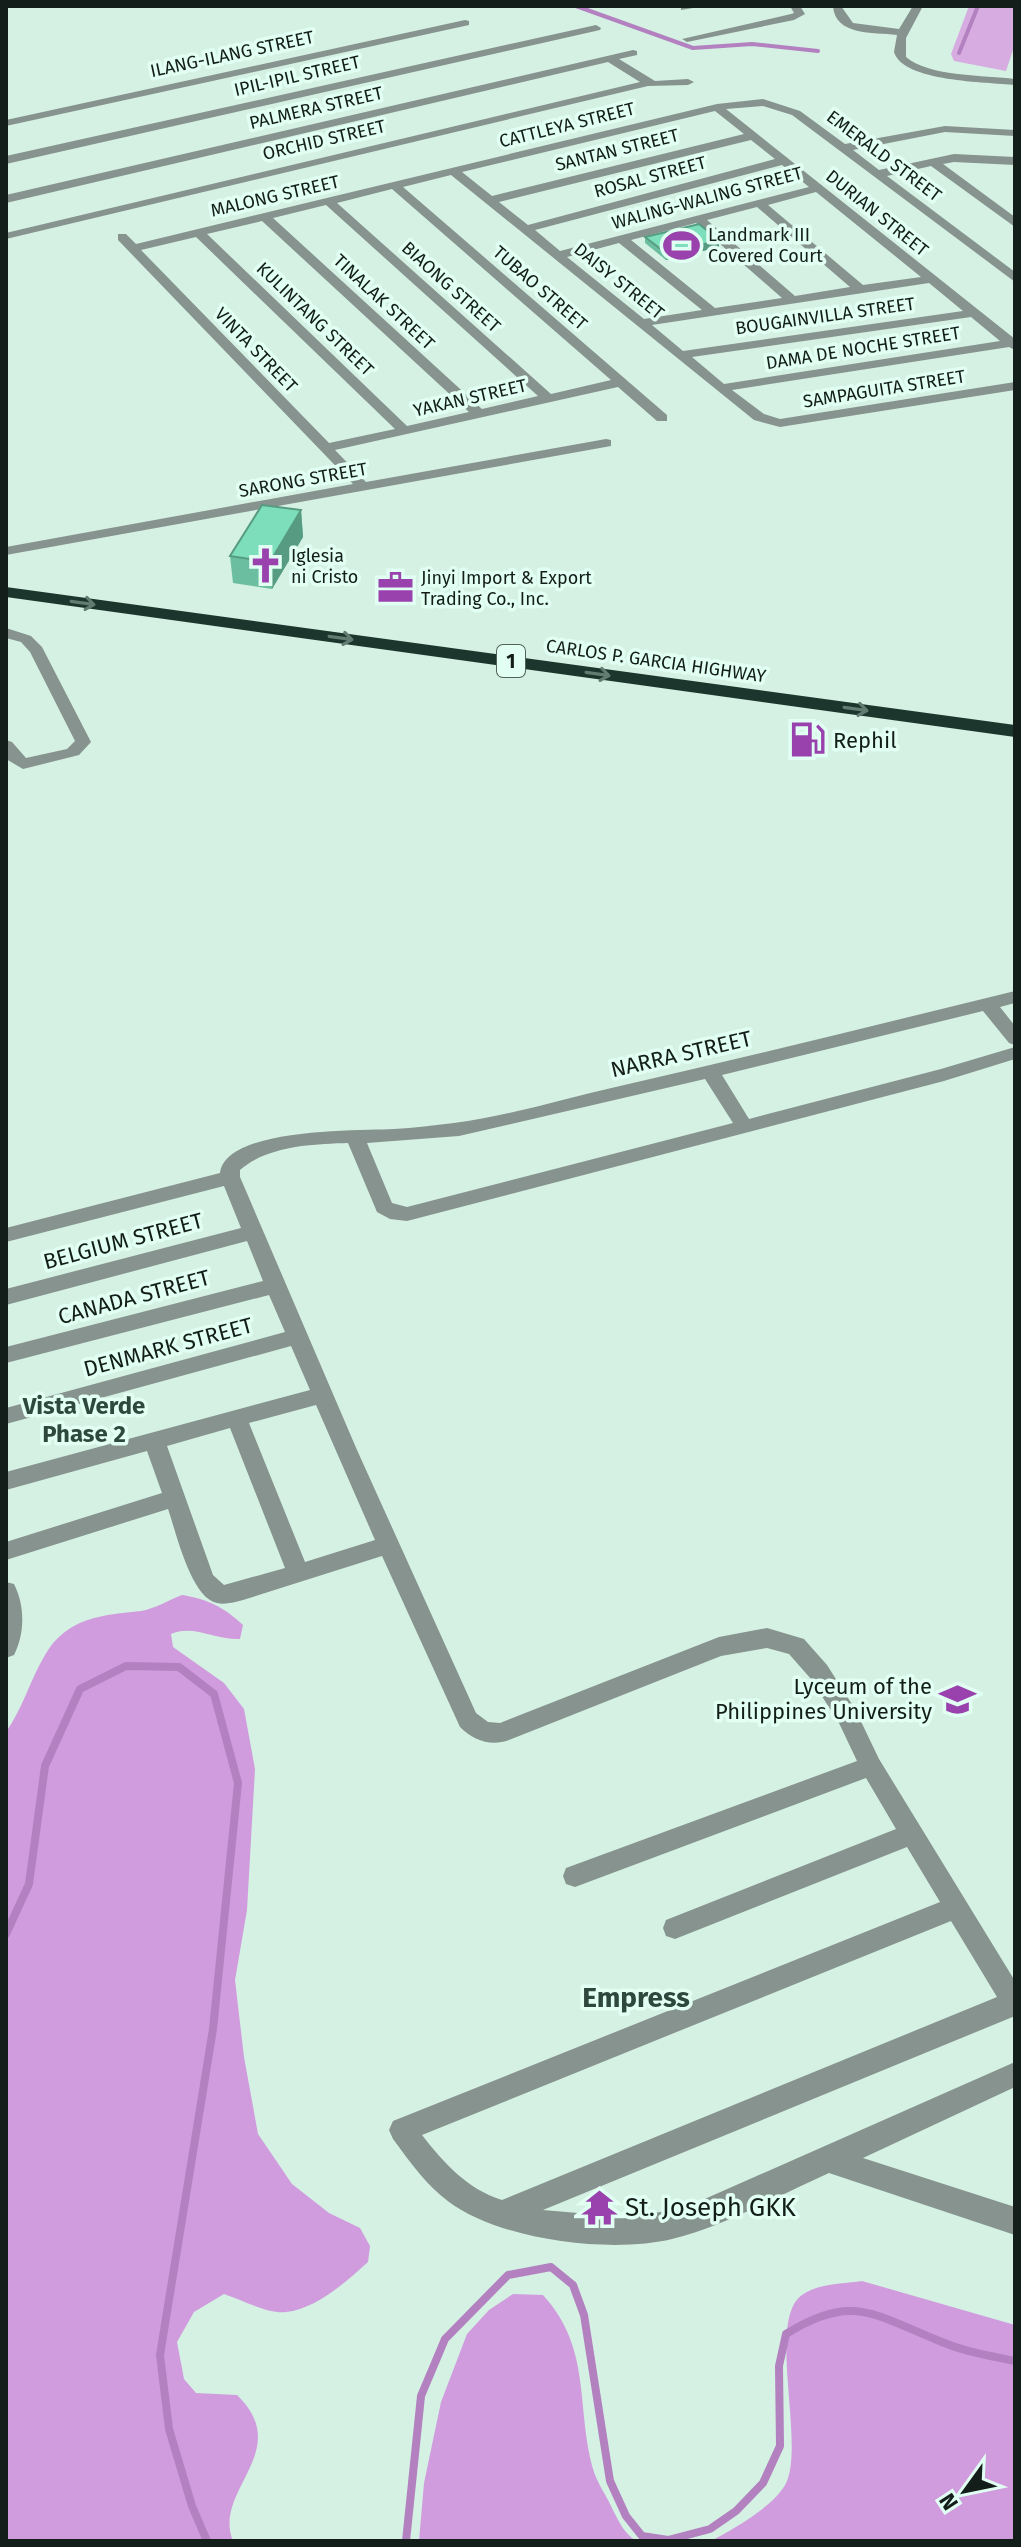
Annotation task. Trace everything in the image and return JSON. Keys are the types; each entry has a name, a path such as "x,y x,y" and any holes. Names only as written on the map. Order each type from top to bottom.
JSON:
{"highway":[{"name":"CARLOS P. GARCIA HIGHWAY","path":"6,577 1015,715"},
{"name":"CARLOS P. GARCIA HIGHWAY","path":"6,592 1015,731"}],"street":[{"path":"685,8 700,6"},
{"path":"687,39 794,17 800,14 795,6"},
{"path":"918,6 903,33 900,53 910,65 929,71 1015,82"},
{"path":"837,8 844,23 850,26 903,33"},
{"name":"ILANG-ILANG STREET","path":"6,123 465,23"},
{"name":"IPIL-IPIL STREET","path":"6,160 596,28"},
{"name":"PALMERA STREET","path":"6,199 633,53"},
{"path":"611,59 648,83"},
{"name":"ORCHID STREET","path":"10,236 234,175 648,83 658,86 688,82"},
{"name":"EMERALD STREET","path":"717,107 757,100 777,104 796,113 1015,278"},
{"name":"DURIAN STREET","path":"717,107 1013,345"},
{"name":"CATTLEYA STREET","path":"425,179 717,107"},
{"path":"845,148 945,129 1015,133"},
{"name":"SANTAN STREET","path":"491,200 752,136"},
{"path":"209,151 219,161"},
{"path":"878,174 964,157 1014,161 1015,171"},
{"name":"ROSAL STREET","path":"526,229 783,161"},
{"path":"933,162 1015,223"},
{"name":"DAISY STREET","path":"455,172 759,417"},
{"name":"MALONG STREET","path":"134,248 425,179"},
{"name":"TUBAO STREET","path":"395,186 662,418"},
{"name":"WALING-WALING STREET","path":"559,255 818,188"},
{"name":"BIAONG STREET","path":"329,202 548,398"},
{"path":"759,203 860,289"},
{"name":"TINALAK STREET","path":"265,217 479,414"},
{"path":"698,219 792,300"},
{"name":"KULINTANG STREET","path":"199,233 405,431"},
{"name":"VINTA STREET","path":"122,237 364,488"},
{"path":"622,239 712,312"},
{"path":"641,323 931,279"},
{"name":"BOUGAINVILLA STREET","path":"681,355 974,313"},
{"name":"DAMA DE NOCHE STREET","path":"721,388 1013,345"},
{"name":"YAKAN STREET","path":"326,448 621,382"},
{"name":"SAMPAGUITA STREET","path":"759,417 780,423 1015,386"},
{"name":"SARONG STREET","path":"6,551 606,443"},
{"path":"6,633 26,639 37,650 83,742 73,752 23,764 13,757 6,745"},
{"name":"NARRA STREET","path":"230,1177 233,1163 245,1155 290,1142 355,1136 420,1135 459,1129 710,1072 1015,997"},
{"path":"987,1003 1015,1039"},
{"path":"355,1136 380,1201 391,1212 407,1214 944,1075 1015,1053"},
{"path":"710,1072 744,1126"},
{"path":"6,1235 230,1177 295,1337 387,1545 468,1720 477,1730 488,1734 501,1733 719,1647 767,1638 784,1640 807,1655 847,1716 871,1766 1014,2003 500,2214"},
{"name":"BELGIUM STREET","path":"6,1297 253,1232"},
{"name":"CANADA STREET","path":"6,1355 274,1286"},
{"name":"DENMARK STREET","path":"6,1416 295,1337"},
{"path":"6,1481 321,1395"},
{"path":"237,1418 298,1573"},
{"path":"154,1440 198,1565 210,1589 220,1595 387,1545"},
{"path":"6,1551 174,1498"},
{"path":"6,1591 8,1635"},
{"path":"575,1876 871,1766"},
{"path":"675,1928 912,1834"},
{"path":"955,1908 402,2130 446,2182 468,2199 500,2214 604,2232 671,2226 830,2160 1015,2074"},
{"path":"830,2160 1015,2221"}],"shaded area":[{"path":"969,6 1015,6 1015,44 1006,71 954,61 951,54"},
{"path":"182,1595 215,1605 243,1625 240,1639 196,1631 171,1634 173,1647 224,1683 244,1709 255,1769 247,1910 235,1980 244,2057 258,2134 292,2184 329,2213 360,2228 370,2246 368,2262 330,2293 297,2310 271,2311 224,2294 194,2312 177,2342 184,2379 196,2393 237,2395 253,2415 258,2434 256,2452 233,2505 230,2522 233,2541 6,2541 6,1732 45,1655 64,1633 87,1620 146,1610"},
{"path":"862,2281 1015,2325 1015,2541 711,2541 764,2507 787,2481 792,2437 786,2354 792,2308 808,2291"},
{"path":"513,2294 543,2295 559,2316 576,2358 594,2472 621,2525 636,2541 419,2541 424,2483 441,2402 467,2334 489,2310"}],"building":[{"name":"Landmark III Covered Court","path":"699,224 719,240 667,254 645,237"},
{"path":"262,505 301,510 270,562 230,556"}],"waterway":[{"path":"576,6 693,48 752,44 818,51"},
{"path":"959,53 978,6"},
{"path":"6,1934 29,1884 45,1766 80,1689 126,1666 179,1667 214,1694 238,1783 213,2029 160,2355 169,2429 192,2506 207,2541"},
{"path":"406,2541 421,2396 445,2339 508,2275 551,2267 573,2285 584,2315 610,2481 626,2516 642,2536 668,2540 710,2529 736,2511 763,2483 780,2446 779,2366 786,2334 809,2321 845,2311 862,2312 896,2322 956,2347 1015,2361"}],"place":[{"name":"Landmark III Covered Court","path":"682,245"},
{"name":"Iglesia ni Cristo","path":"265,566"},
{"name":"Jinyi Import & Export Trading Co., Inc.","path":"395,588"},
{"name":"Rephil","path":"807,740"},
{"name":"Lyceum of the Philippines University","path":"958,1699"},
{"name":"St. Joseph GKK","path":"599,2207"}],"district":[{"name":"Vista Verde Phase 2","path":"84,1420"},
{"name":"Empress","path":"636,1997"}]}
